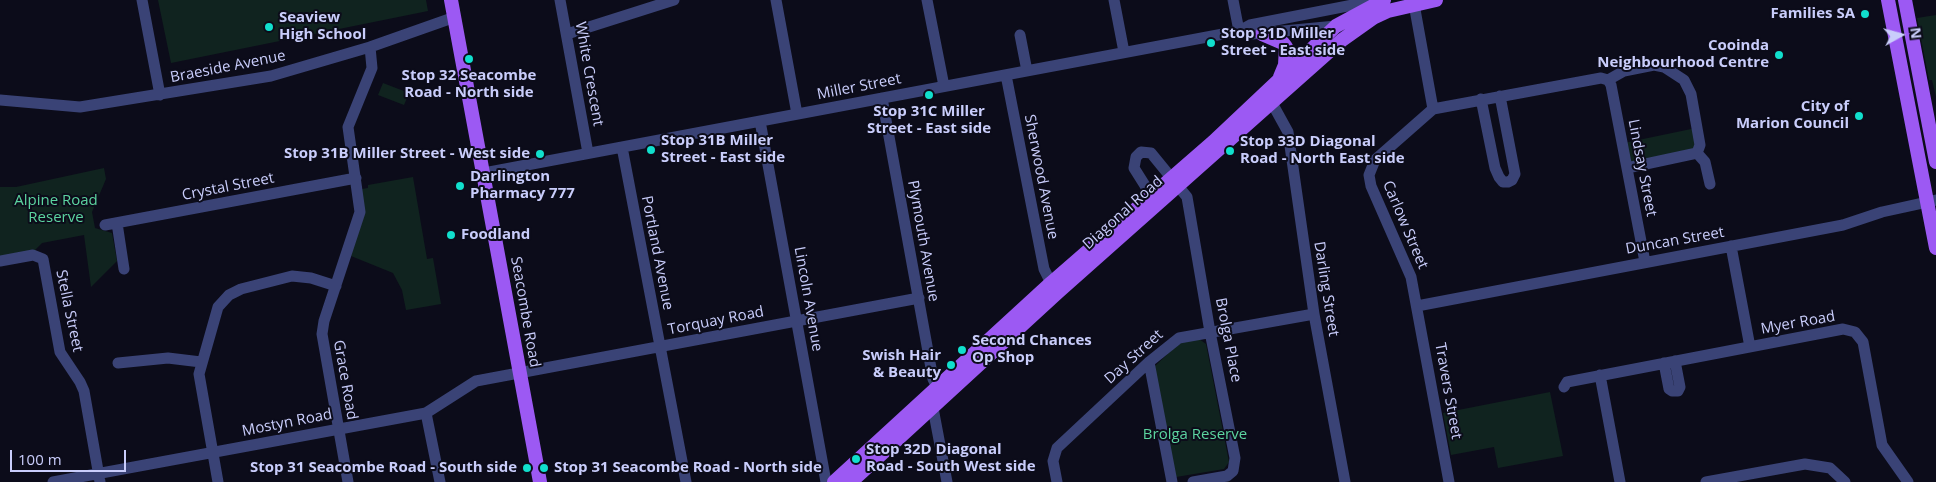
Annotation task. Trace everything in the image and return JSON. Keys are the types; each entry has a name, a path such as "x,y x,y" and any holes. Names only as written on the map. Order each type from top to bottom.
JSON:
{"main road":[{"name":"Seacombe Road","path":"451,0 540,482"},
{"name":"Diagonal Road","path":"1268,98 1278,80 1336,26 1382,0"},
{"name":"Diagonal Road","path":"851,482 930,403 1174,181 1213,142 1374,18 1414,4 1436,0"},
{"path":"1888,0 1931,201 1936,248"},
{"path":"1905,0 1936,162"},
{"path":"1336,26 1374,18"},
{"path":"1262,34 1276,38 1286,48 1285,65 1278,80"},
{"name":"Diagonal Road","path":"834,482 930,403 938,389 1055,288 1151,195 1174,181"}],"street":[{"path":"142,0 160,95"},
{"name":"White Crescent","path":"560,0 588,153"},
{"path":"567,34 674,0"},
{"path":"776,0 797,114"},
{"path":"927,0 944,86"},
{"path":"1114,0 1124,52"},
{"path":"1233,0 1239,31"},
{"name":"Miller Street","path":"484,173 1239,31 1250,25 1382,0"},
{"path":"1414,4 1433,109 1601,78 1608,80 1624,71 1654,65 1664,67 1684,80 1691,94 1700,145 1697,153"},
{"name":"Braeside Avenue","path":"0,100 80,107 271,76 370,47 455,18"},
{"name":"Miller Street","path":"1239,31 1262,34 1336,26"},
{"path":"1020,35 1027,71"},
{"name":"Grace Road","path":"348,482 322,334 360,212 348,127 372,68 370,47"},
{"name":"Sherwood Avenue","path":"1006,75 1044,269 1055,288"},
{"name":"Lindsay Street","path":"1608,80 1611,85 1645,262"},
{"path":"1481,100 1495,168 1503,182 1508,182 1512,180 1515,174 1500,96"},
{"name":"Plymouth Avenue","path":"882,98 933,379 938,389"},
{"name":"Darling Street","path":"1268,98 1288,132 1314,314 1345,482"},
{"name":"Carlow Street","path":"1417,306 1411,277 1370,186 1369,175 1375,160 1433,109"},
{"name":"Lincoln Avenue","path":"760,121 826,482"},
{"name":"Portland Avenue","path":"622,147 686,482"},
{"name":"Diagonal Road","path":"1151,195 1134,168 1136,157 1141,152 1151,153 1174,181"},
{"path":"1627,168 1697,153"},
{"path":"1697,153 1705,162 1710,184"},
{"name":"Crystal Street","path":"124,269 111,224 356,178"},
{"name":"Brolga Place","path":"1174,181 1187,197 1210,332 1235,458 1233,471 1227,476 1193,482"},
{"name":"Duncan Street","path":"1417,306 1843,225 1882,212 1931,201"},
{"path":"1731,246 1750,347"},
{"name":"Stella Street","path":"0,261 33,255 43,259 60,352 84,391 99,478"},
{"path":"218,482 199,374 218,307 229,295 248,287 292,276 311,278 336,286"},
{"name":"Torquay Road","path":"519,373 918,298"},
{"name":"Travers Street","path":"1417,306 1449,482"},
{"name":"Day Street","path":"1057,482 1053,461 1057,448 1149,362 1179,338 1314,314"},
{"name":"Myer Road","path":"1564,387 1567,382 1600,375 1844,329 1855,332 1863,342 1882,445 1908,482"},
{"path":"118,363 168,358 201,362"},
{"path":"1149,362 1172,482"},
{"name":"Mostyn Road","path":"53,482 99,478 213,453 426,413 468,384 519,373"},
{"path":"1600,375 1620,482"},
{"path":"930,403 947,482"},
{"path":"426,413 440,482"},
{"path":"1706,482 1731,480 1812,464 1830,468 1844,482"}],"green space":[{"name":"Seaview High School","path":"158,0 426,0 428,11 171,63"},
{"path":"1936,15 1936,97 1932,80 1929,80 1917,18"},
{"path":"383,83 409,93 404,105 378,95"},
{"path":"1696,128 1696,152 1628,166 1624,143"},
{"name":"Alpine Road Reserve","path":"104,168 106,179 92,212 95,228 112,233 117,261 91,287 84,235 42,243 35,250 0,257 0,187 16,187"},
{"path":"413,177 427,259 433,258 441,304 406,310 402,290 393,273 351,256 362,189 368,188 368,185"},
{"name":"Brolga Reserve","path":"1199,339 1206,344 1229,462 1224,469 1176,477 1154,367 1179,343"},
{"path":"1550,392 1563,456 1498,468 1494,447 1451,455 1443,413"}],"place":[{"name":"Families SA","path":"1865,14"},
{"name":"Seaview High School","path":"269,27"},
{"name":"Stop 31D Miller Street - East side","path":"1211,43"},
{"name":"Cooinda Neighbourhood Centre","path":"1779,55"},
{"name":"Stop 32 Seacombe Road - North side","path":"469,59"},
{"name":"Stop 31C Miller Street - East side","path":"929,95"},
{"name":"City of Marion Council","path":"1859,116"},
{"name":"Stop 31B Miller Street - East side","path":"651,150"},
{"name":"Stop 33D Diagonal Road - North East side","path":"1230,151"},
{"name":"Stop 31B Miller Street - West side","path":"540,154"},
{"name":"Darlington Pharmacy 777","path":"460,186"},
{"name":"Foodland","path":"451,235"},
{"name":"Second Chances Op Shop","path":"962,350"},
{"name":"Swish Hair & Beauty","path":"951,365"},
{"name":"Stop 32D Diagonal Road - South West side","path":"856,459"},
{"name":"Stop 31 Seacombe Road - South side","path":"527,468"},
{"name":"Stop 31 Seacombe Road - North side","path":"544,468"}]}
